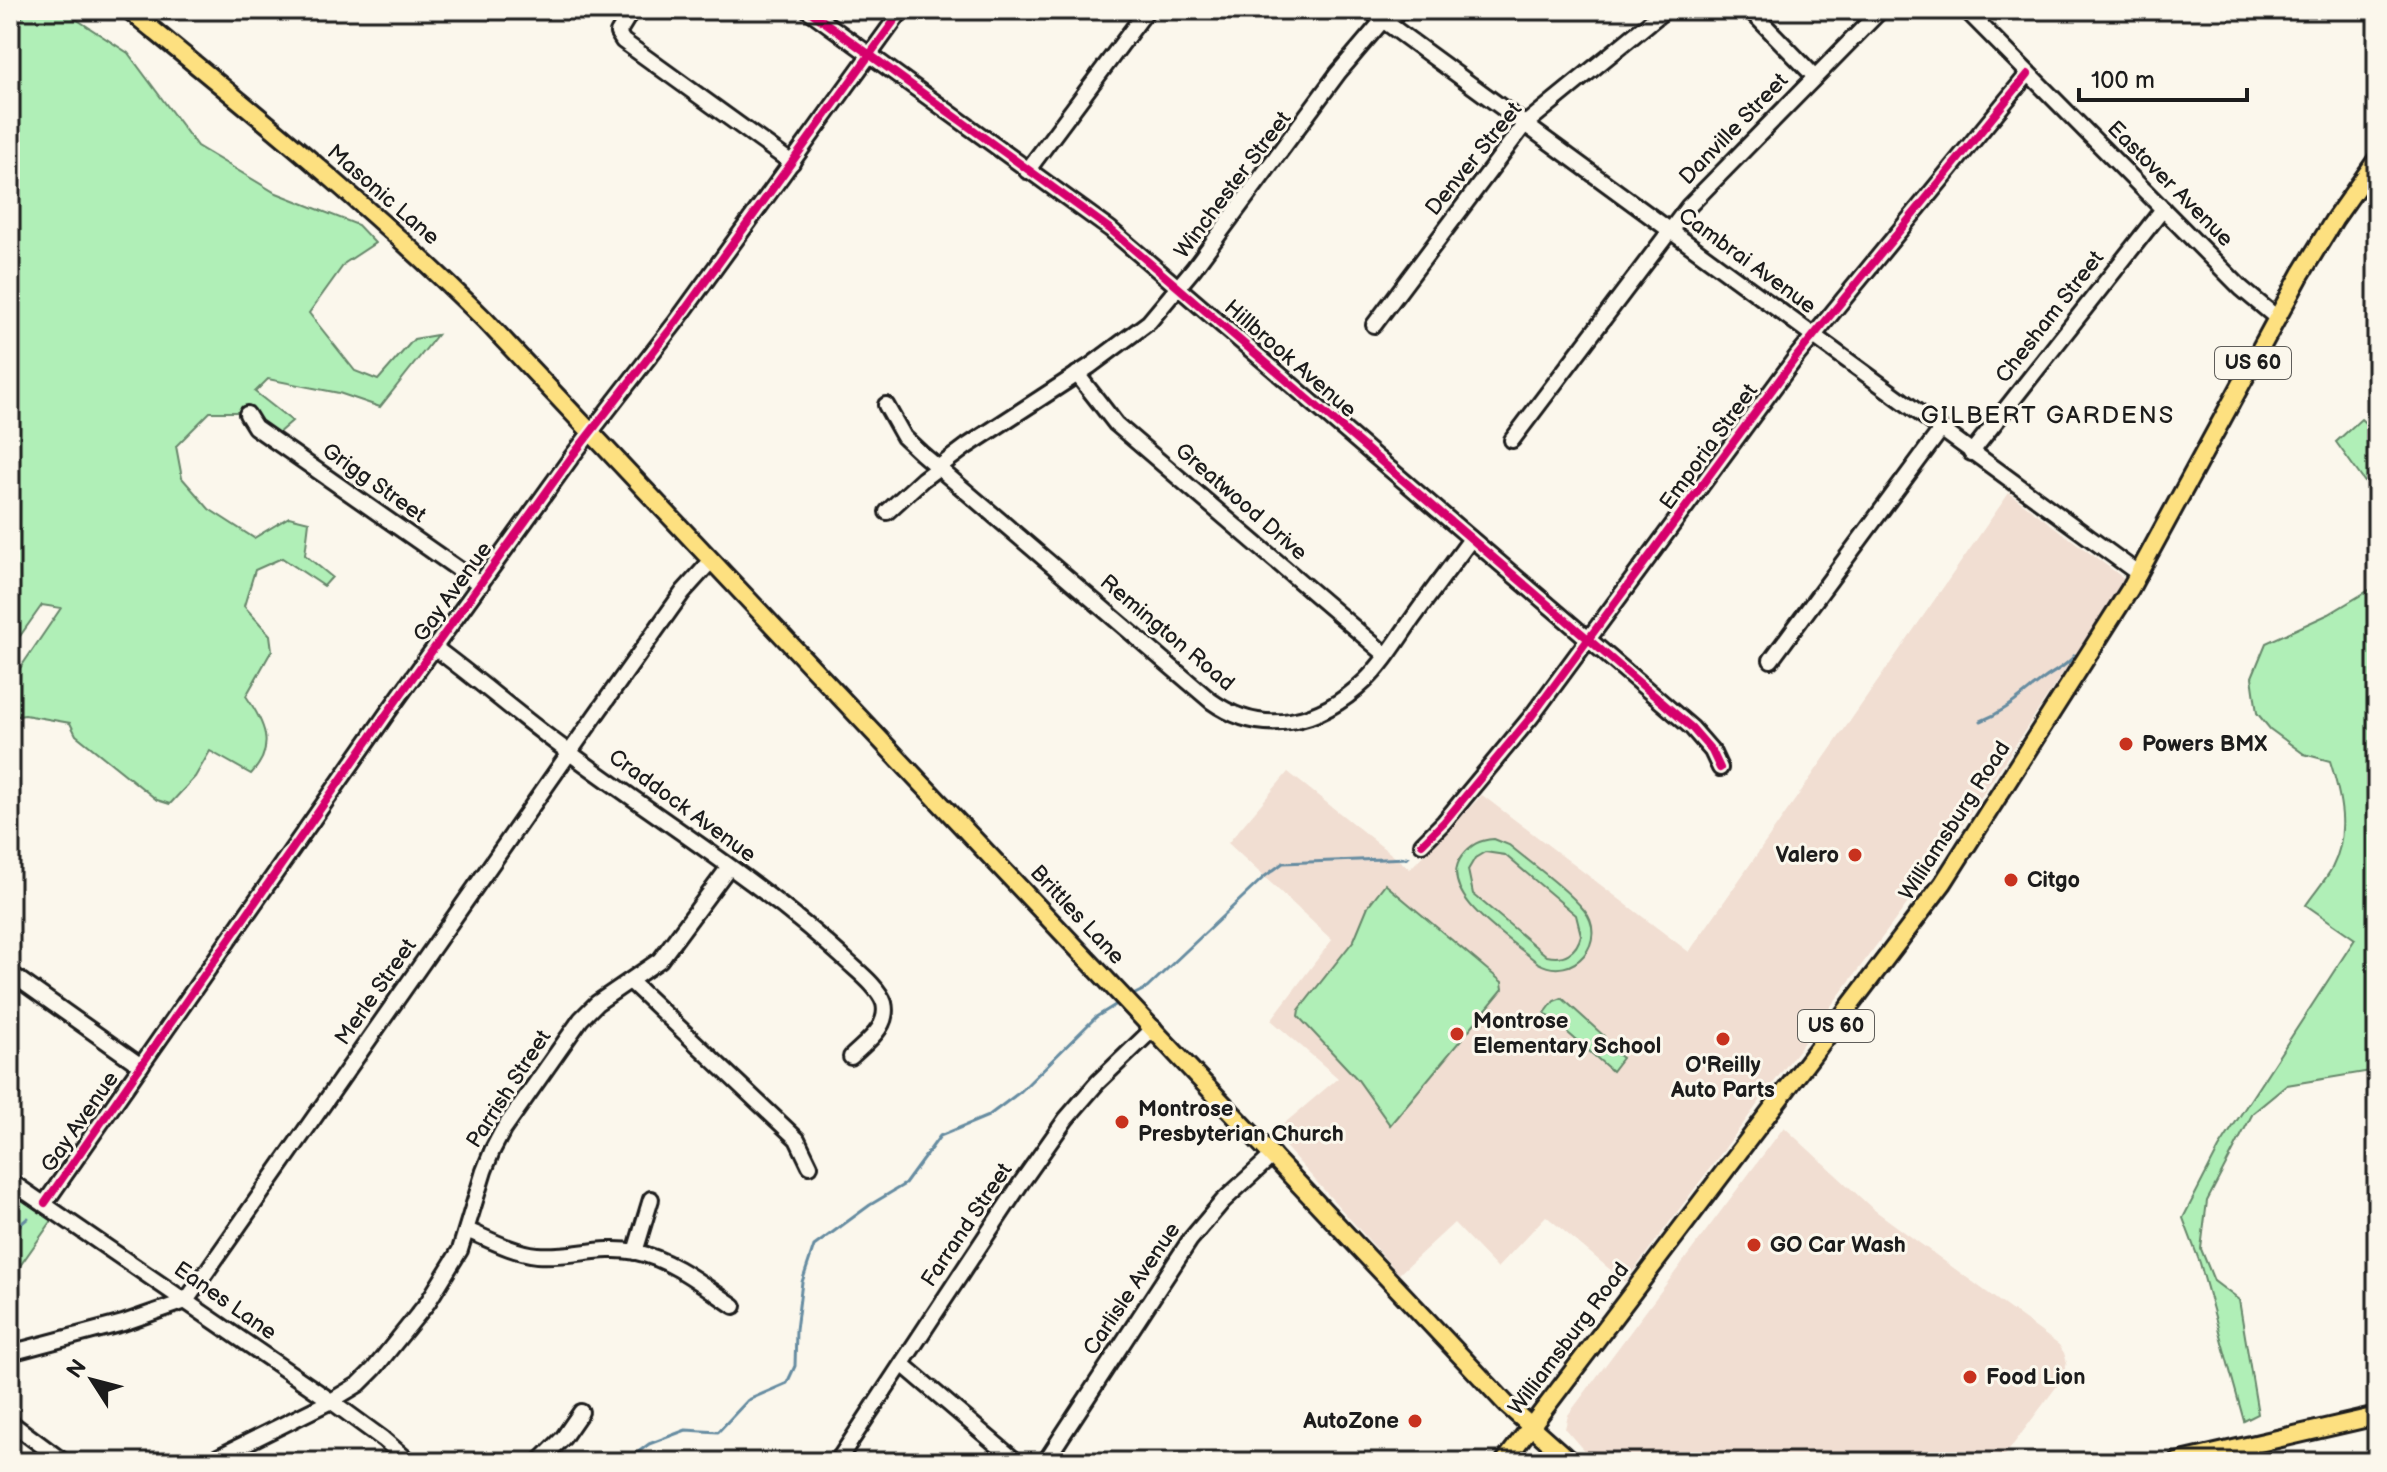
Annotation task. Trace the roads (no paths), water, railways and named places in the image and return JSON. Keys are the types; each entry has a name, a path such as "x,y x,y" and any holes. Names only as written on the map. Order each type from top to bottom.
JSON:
{"main road":[{"name":"Masonic Lane","path":"129,10 422,257 591,433"},
{"name":"Williamsburg Road","path":"1504,1462 1907,933 2009,781 2139,574 2322,238 2377,159"},
{"name":"Brittles Lane","path":"591,433 1507,1405 1571,1462"},
{"path":"2177,1462 2377,1416"}],"street":[{"path":"632,10 618,33 623,41 792,163"},
{"name":"Hillbrook Avenue","path":"808,10 1110,229 1692,728 1712,751 1720,768"},
{"name":"Gay Avenue","path":"45,1203 435,648 902,10"},
{"path":"1027,171 1147,10"},
{"name":"Cambrai Avenue","path":"1369,10 2139,574"},
{"name":"Winchester Street","path":"887,512 938,468 1143,327 1179,287 1338,73 1383,20 1404,10"},
{"name":"Denver Street","path":"1374,325 1524,125 1665,10"},
{"path":"1750,10 1815,77"},
{"name":"Danville Street","path":"1512,440 1530,420 1668,231 1881,10"},
{"name":"Eastover Avenue","path":"1966,10 2241,288 2277,318"},
{"name":"Emporia Street","path":"1422,844 1496,762 1813,337 2028,74"},
{"name":"Chesham Street","path":"1971,453 2163,209"},
{"name":"Greatwood Drive","path":"1077,374 1116,424 1386,655"},
{"name":"Remington Road","path":"886,405 904,437 938,468 1226,712 1245,720 1280,723 1312,715 1343,699 1363,682 1386,655 1471,539"},
{"name":"Grigg Street","path":"247,414 255,427 481,585"},
{"path":"1771,660 1940,431"},
{"name":"Merle Street","path":"186,1301 683,592 711,561"},
{"name":"Craddock Avenue","path":"435,648 570,754 650,807 802,922 860,973 880,995 885,1015 880,1027 851,1057"},
{"name":"Parrish Street","path":"208,1462 359,1384 428,1302 460,1250 484,1171 503,1130 581,1019 597,1003 660,960 729,867"},
{"path":"10,973 141,1066"},
{"path":"630,981 797,1139 810,1166"},
{"name":"Farrand Street","path":"837,1462 1066,1119 1098,1082 1154,1028"},
{"name":"Carlisle Avenue","path":"1045,1462 1190,1240 1223,1201 1273,1155"},
{"name":"Eanes Lane","path":"10,1181 331,1401 410,1462"},
{"path":"635,1252 651,1199"},
{"path":"467,1230 533,1255 553,1256 598,1250 635,1252 663,1261 734,1306"},
{"path":"10,1353 123,1323 186,1301"},
{"path":"902,1364 1017,1462"},
{"path":"539,1462 563,1438 581,1412"},
{"path":"10,1422 64,1462"}],"waterway":[{"path":"1981,721 2007,707 2075,655"},
{"path":"1135,994 1147,988 1264,877 1283,863 1408,858"},
{"path":"625,1462 649,1444 686,1430 718,1432 748,1400 787,1383 795,1366 802,1282 814,1246 905,1184 940,1136 988,1116 1020,1092 1096,1017 1117,1004"},
{"path":"10,1233 28,1218"}],"place":[{"name":"Powers BMX","path":"2126,744"},
{"name":"Valero","path":"1855,855"},
{"name":"Citgo","path":"2011,880"},
{"name":"Montrose Elementary School","path":"1457,1034"},
{"name":"O'Reilly Auto Parts","path":"1723,1039"},
{"name":"Montrose Presbyterian Church","path":"1122,1122"},
{"name":"GO Car Wash","path":"1754,1245"},
{"name":"Food Lion","path":"1970,1377"},
{"name":"AutoZone","path":"1415,1421"}],"district":[{"name":"GILBERT GARDENS","path":"2048,415"}]}
